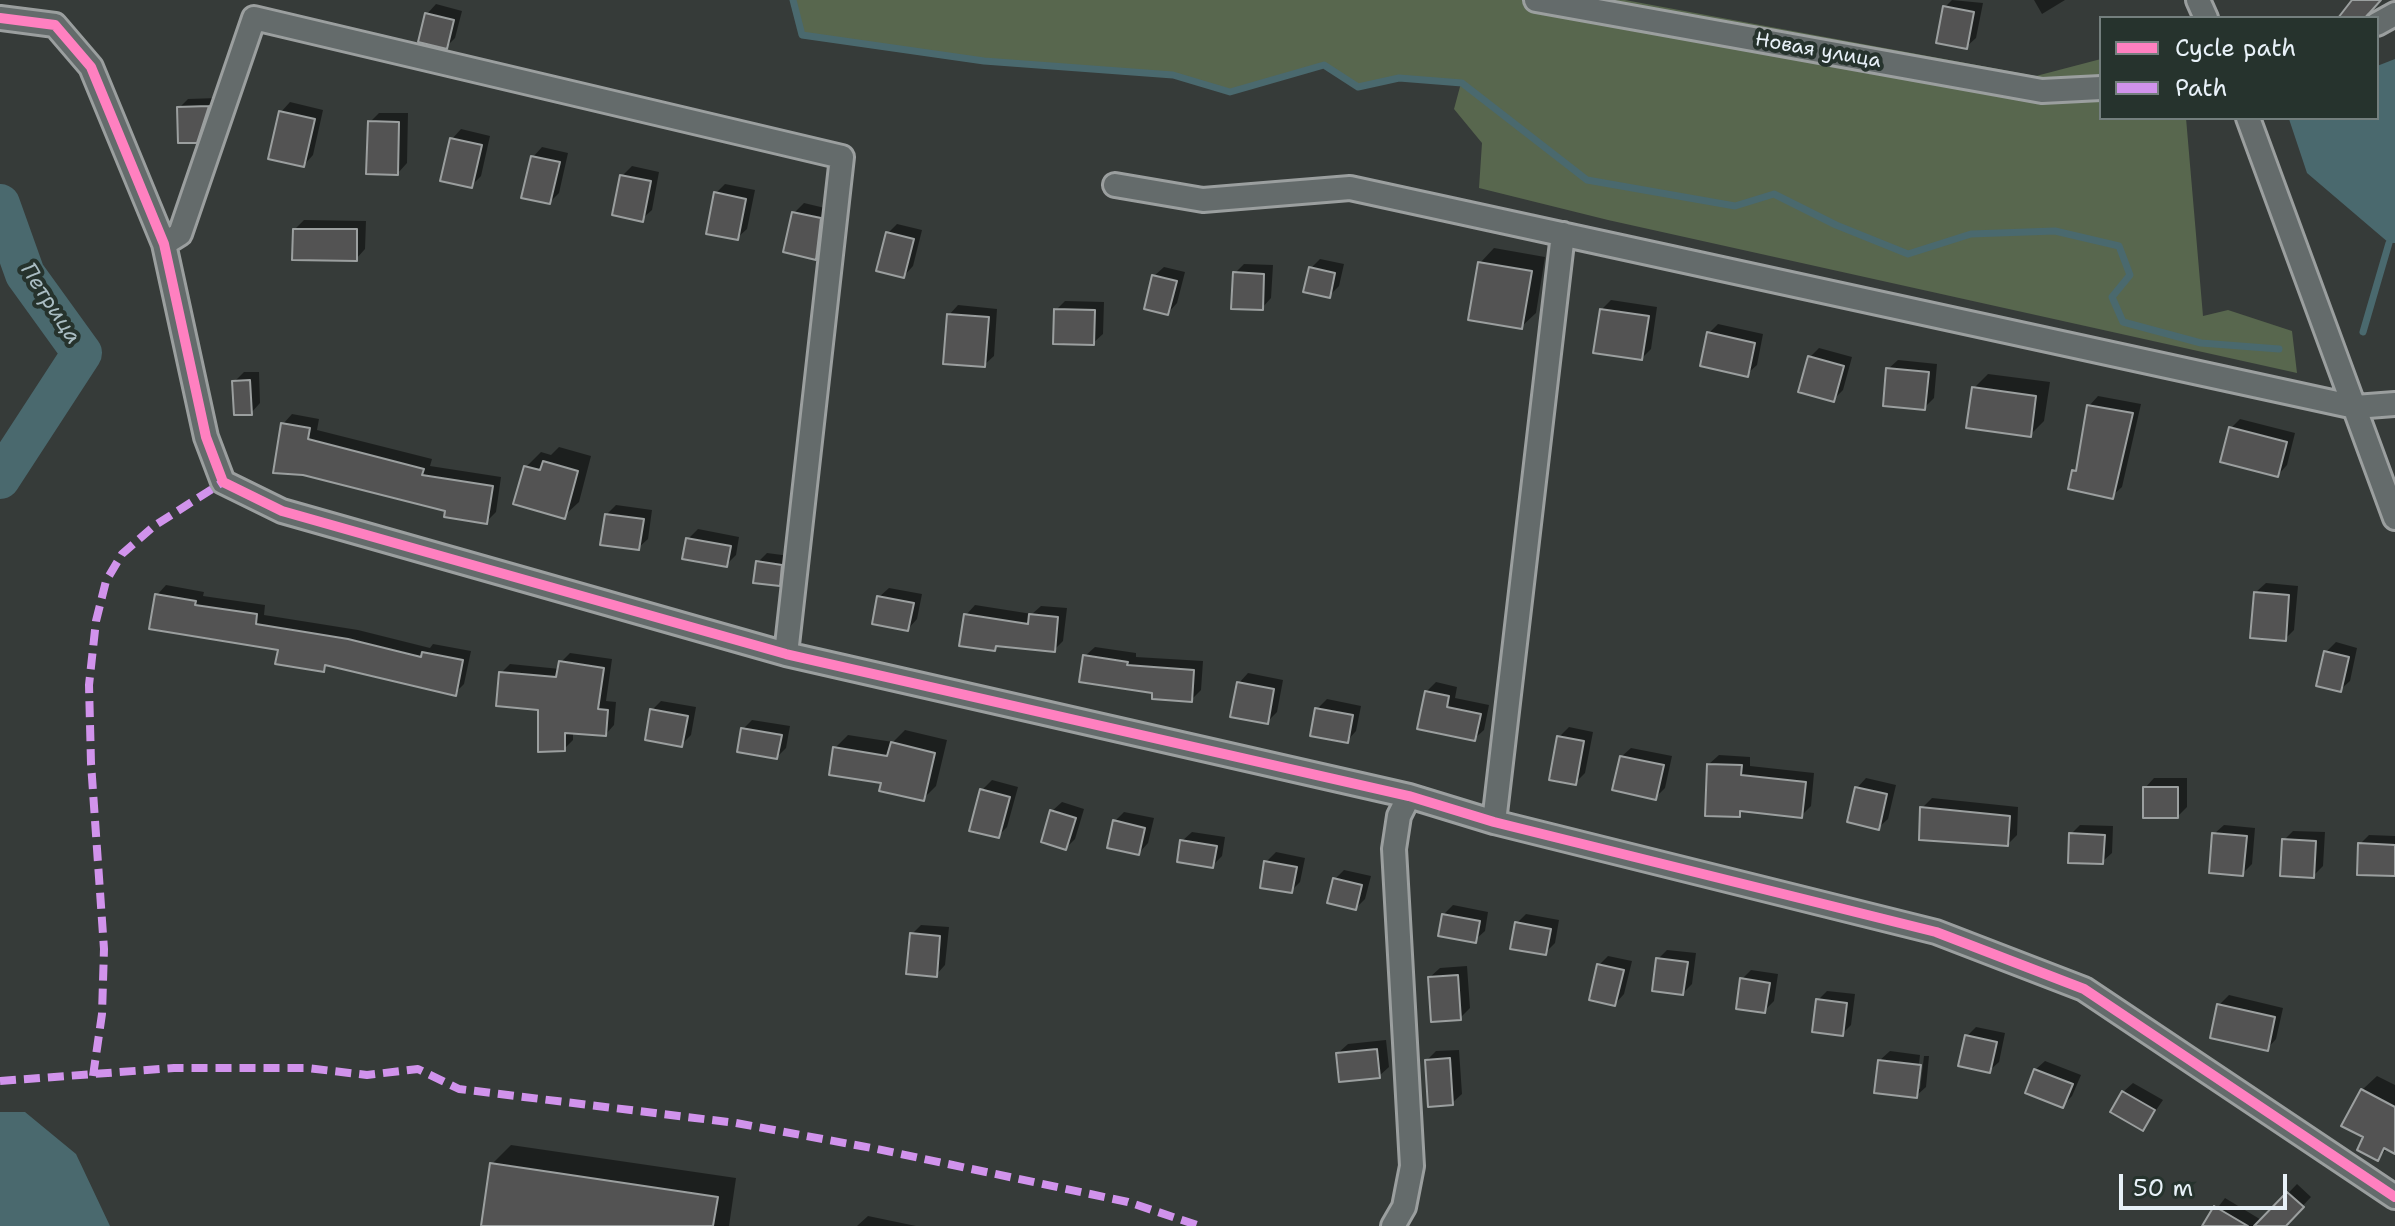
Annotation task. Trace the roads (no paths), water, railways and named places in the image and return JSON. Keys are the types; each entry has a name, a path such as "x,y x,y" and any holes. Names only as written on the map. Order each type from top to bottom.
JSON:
{"street":[{"name":"Новая улица","path":"1536,0 2042,91 2099,88"},
{"path":"0,18 55,25 91,67 164,244 206,437 223,482 282,511 786,654 1409,796 1494,822 1936,932 2084,989 2395,1197"},
{"path":"164,244 180,234 254,18 842,157 786,654"},
{"path":"2249,120 2395,518"},
{"path":"1115,185 1203,200 1350,188 2355,407 2395,404"},
{"path":"1494,822 1563,234"},
{"path":"1393,1226 1404,1207 1412,1166 1394,849 1399,816 1409,796"}],"water":[{"path":"2395,59 2395,243 2389,243 2307,173 2289,120 2379,120 2379,65"},
{"path":"0,1112 25,1112 76,1154 110,1226 0,1226"}],"waterway":[{"path":"793,0 802,35 984,61 1173,75 1230,92 1324,65 1358,87 1399,78 1462,83 1587,180 1735,206 1774,194 1836,225 1908,254 1971,234 2055,231 2119,246 2130,275 2112,297 2123,322 2201,343 2279,349"},
{"name":"Петрица","path":"0,204 25,274 82,353 0,479"},
{"path":"2363,332 2389,243"}]}
